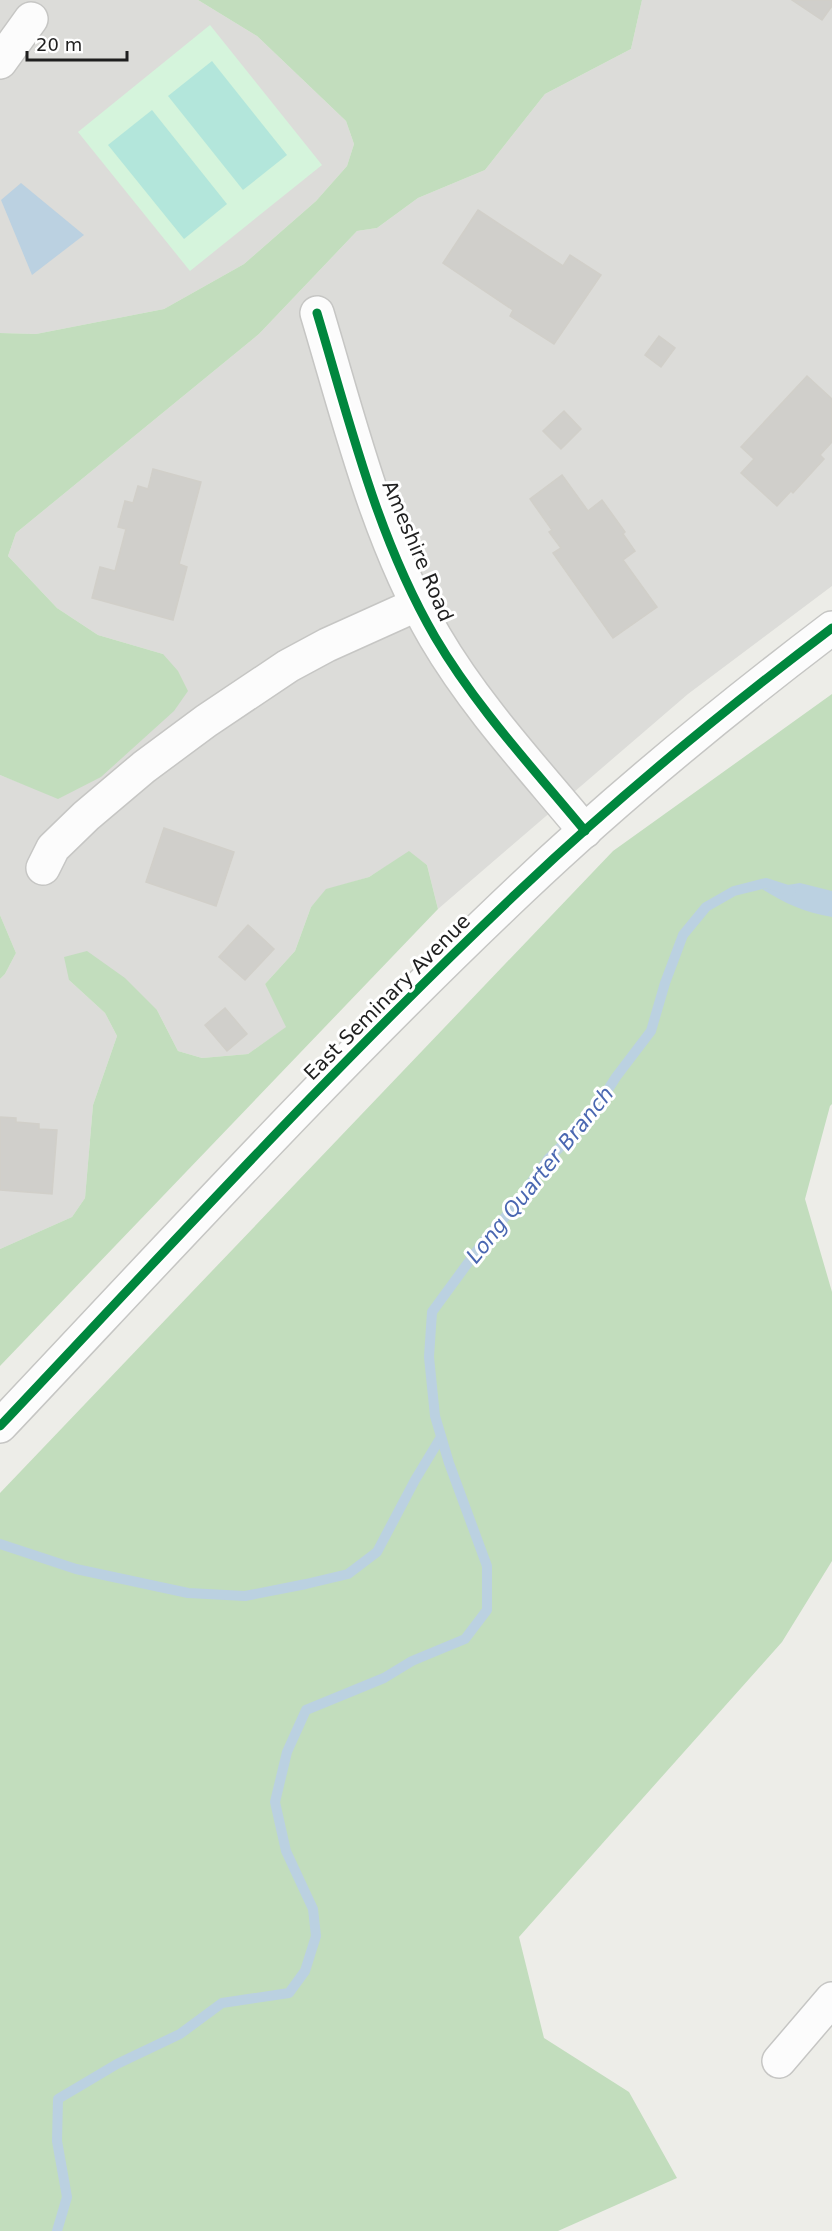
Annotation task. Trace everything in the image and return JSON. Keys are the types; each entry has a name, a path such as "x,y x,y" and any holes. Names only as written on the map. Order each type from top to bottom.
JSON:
{"street":[{"path":"0,62 31,20"},
{"name":"Ameshire Road","path":"317,313 372,494 418,604 447,656 476,697 585,831"},
{"path":"43,868 53,849 86,816 144,767 206,721 288,666 327,645 418,604"},
{"name":"East Seminary Avenue","path":"0,1426 351,1058 521,889 661,765 832,628"},
{"path":"779,2061 832,1999"}],"shaded area":[{"path":"0,0 198,0 257,36 346,121 354,144 347,166 316,201 244,264 164,309 36,334 0,333"},
{"path":"642,0 832,0 832,586 688,694 438,909 427,865 409,852 369,877 326,890 311,907 295,951 265,984 287,1027 248,1054 202,1058 178,1051 157,1010 69,980 105,1013 117,1036 93,1105 85,1198 72,1217 0,1249 0,979 16,953 0,915 0,775 59,798 163,654 98,635 57,608 8,556 16,533 259,334 357,231 377,228 418,198 485,170 545,94 631,49"},
{"path":"212,61 287,155 243,190 168,96"},
{"path":"152,110 227,204 184,239 108,145"},
{"path":"21,183 84,235 32,275 1,200"},
{"path":"800,883 832,891 832,917 795,907 762,889"}],"green space":[{"path":"198,0 642,0 631,49 545,94 485,170 418,198 377,228 357,231 259,334 16,533 8,556 57,608 98,635 163,654 178,671 188,691 174,711 101,777 58,799 0,775 0,333 36,334 164,309 244,264 316,201 347,166 354,144 346,121 257,36"},
{"path":"210,25 322,165 190,271 78,132"},
{"path":"832,694 832,1104 805,1199 832,1292 832,1561 782,1642 519,1937 544,2038 629,2092 677,2178 558,2231 0,2231 0,1493 613,851"},
{"path":"409,851 427,865 438,909 0,1366 0,1249 72,1217 85,1198 93,1105 117,1036 105,1013 69,980 64,957 87,951 125,978 157,1010 178,1051 202,1058 248,1054 286,1027 265,984 295,951 311,907 326,889 369,877"},
{"path":"0,915 16,953 0,979"}],"building":[{"path":"792,0 832,0 832,6 822,20"},
{"path":"478,210 563,266 570,255 601,275 554,344 510,316 513,310 443,263"},
{"path":"659,336 675,348 661,367 645,355"},
{"path":"807,376 832,399 832,442 820,455 824,459 793,493 791,491 777,506 741,473 754,459 741,447"},
{"path":"564,411 581,429 561,449 543,431"},
{"path":"153,469 201,482 179,564 187,567 173,620 92,598 100,567 115,571 126,529 118,527 125,501 133,503 138,486 148,489"},
{"path":"562,475 588,511 602,500 625,532 623,534 635,551 623,560 657,607 613,638 553,553 561,548 549,532 552,530 530,499"},
{"path":"164,828 234,852 216,906 146,882"},
{"path":"248,925 274,949 245,980 219,957"},
{"path":"225,1008 247,1034 227,1051 205,1025"},
{"path":"0,1117 16,1118 16,1122 39,1124 39,1129 57,1130 52,1194 0,1190"}],"waterway":[{"name":"Long Quarter Branch","path":"57,2231 67,2197 57,2141 58,2099 117,2064 180,2034 222,2003 289,1993 305,1971 316,1936 313,1909 286,1851 275,1802 287,1752 306,1710 384,1678 412,1661 465,1639 487,1610 487,1566 449,1463 435,1416 429,1357 432,1312 549,1158 590,1118 616,1077 651,1031 665,983 683,935 706,907 734,891 766,883 791,891"},
{"path":"0,1544 76,1569 188,1593 245,1596 348,1574 377,1552 415,1480 441,1437"}],"cycle path":[{"path":"317,313 381,520 415,599 435,637 468,688 585,831"},
{"path":"0,1426 322,1086 521,889 673,754 832,628"}]}
